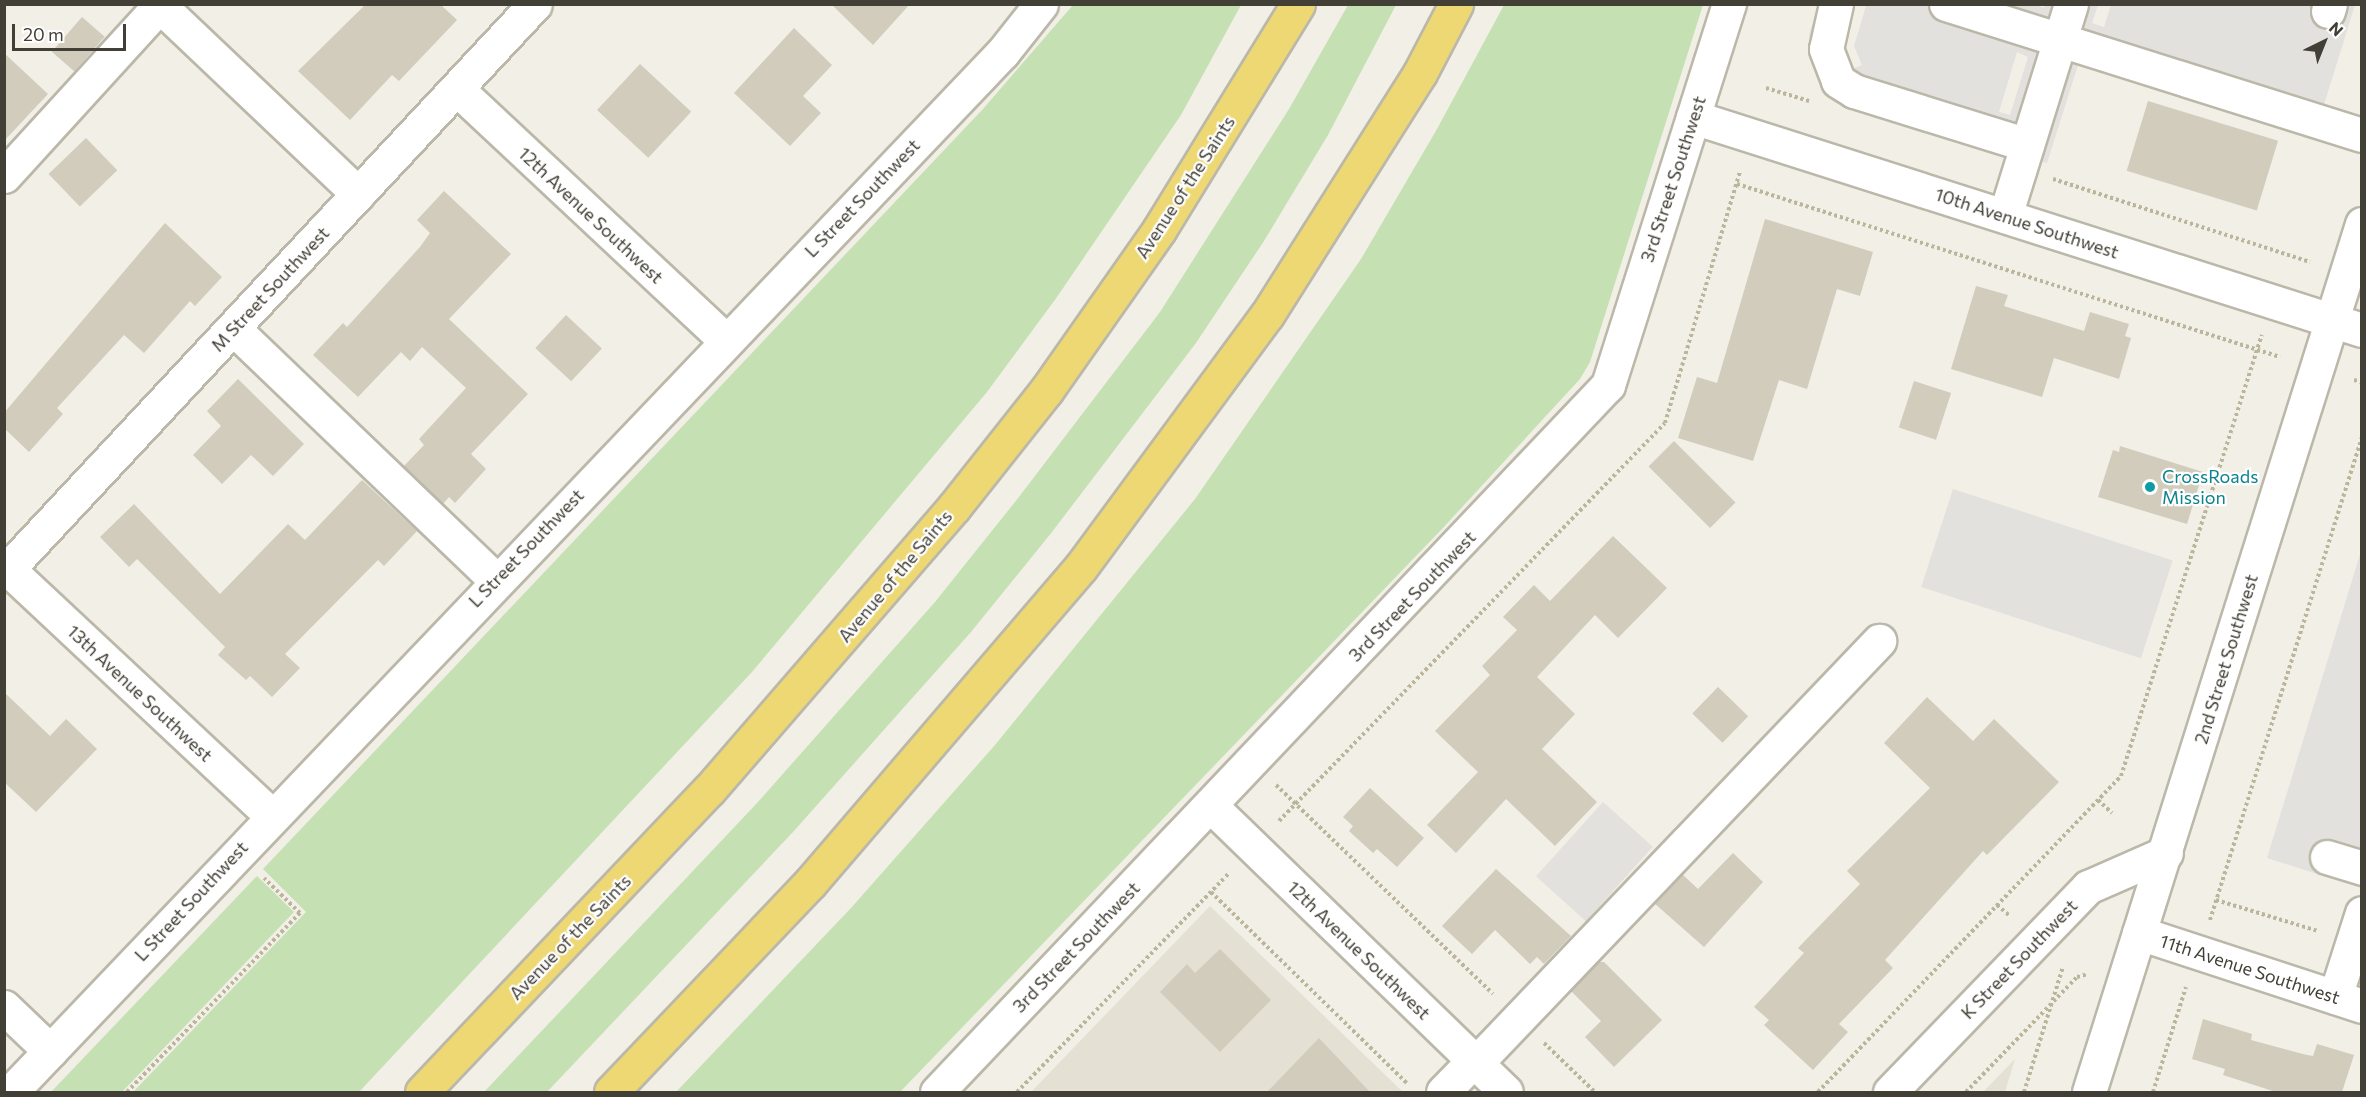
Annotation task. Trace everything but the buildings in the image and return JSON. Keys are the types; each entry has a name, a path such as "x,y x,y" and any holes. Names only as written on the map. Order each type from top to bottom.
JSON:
{"highway":[{"name":"Avenue of the Saints","path":"422,1092 709,790 954,507 1046,391 1159,230 1298,4"},
{"path":"611,1092 810,883 1088,558 1267,315 1414,83 1456,4"}],"street":[{"name":"M Street Southwest","path":"6,571 536,4"},
{"name":"L Street Southwest","path":"11,1092 496,580 1003,52 1041,4"},
{"name":"3rd Street Southwest","path":"937,1092 1212,807 1608,385 1729,4"},
{"path":"1836,4 1826,49 1838,81 1854,91 2027,145"},
{"path":"1946,4 2361,135"},
{"path":"2005,216 2071,4"},
{"path":"4,176 159,5 358,194"},
{"name":"12th Avenue Southwest","path":"457,89 725,340"},
{"name":"10th Avenue Southwest","path":"1693,117 2346,325"},
{"name":"2nd Street Southwest","path":"2089,1092 2139,933 2346,325 2361,224"},
{"path":"234,329 496,580"},
{"name":"13th Avenue Southwest","path":"6,571 272,816"},
{"path":"1443,1092 1518,1018 1879,641"},
{"name":"12th Avenue Southwest","path":"1212,807 1506,1092"},
{"name":"K Street Southwest","path":"1890,1092 2088,887 2166,853"},
{"path":"2327,857 2361,867"},
{"path":"2348,1002 2357,927"},
{"name":"11th Avenue Southwest","path":"2139,933 2348,1002"},
{"path":"4,1007 50,1051"}],"path":[{"path":"1272,829 1665,423 1742,165"},
{"path":"1737,184 2280,357"},
{"path":"1818,1092 2121,776 2263,331"},
{"path":"2354,380 2361,382"},
{"path":"2209,923 2361,437"},
{"path":"1271,780 1595,1092"},
{"path":"2098,800 2112,813"},
{"path":"1017,1092 1234,868"},
{"path":"128,1092 300,913 260,874"},
{"path":"1211,892 1416,1092"},
{"path":"2216,900 2357,927"},
{"path":"1997,905 2010,916"},
{"path":"2024,1092 2065,962"},
{"path":"1966,1092 2077,977 2091,972"},
{"path":"2153,1092 2190,976"}],"shaded area":[{"path":"2032,4 2044,8 2045,5 2098,5 2092,23 2104,27 2111,5 2355,5 2313,140 2088,68 2079,62 2047,163 1843,100 1821,85 1811,63 1809,35 1818,5 1853,5 1844,36 1844,52 1852,69 1862,65 1854,46 1866,6 1863,5","holes":["2017,52 2028,57 2010,115 1999,112"]},
{"path":"1953,489 2173,560 2141,658 1921,587"},
{"path":"2361,551 2361,888 2267,858"},
{"path":"1603,802 1653,847 1586,921 1536,876"},
{"path":"1210,906 1403,1092 1031,1092"},
{"path":"2015,1059 2005,1092 1983,1092"}],"green space":[{"path":"1073,5 1241,5 1181,115 1057,297 987,392 752,672 359,1092 133,1092 306,912 263,869 983,109"},
{"path":"1348,5 1396,5 1328,135 1264,241 1196,343 1052,532 971,632 793,832 547,1092 484,1092 758,802 935,602 1015,502 1160,312 1289,109"},
{"path":"1504,5 1703,5 1590,362 1580,379 1442,529 900,1092 676,1092 851,908 995,745 1195,499 1361,259 1437,129"},
{"path":"257,876 294,912 122,1092 51,1092"}],"place":[{"name":"CrossRoads Mission","path":"2150,487"}]}
